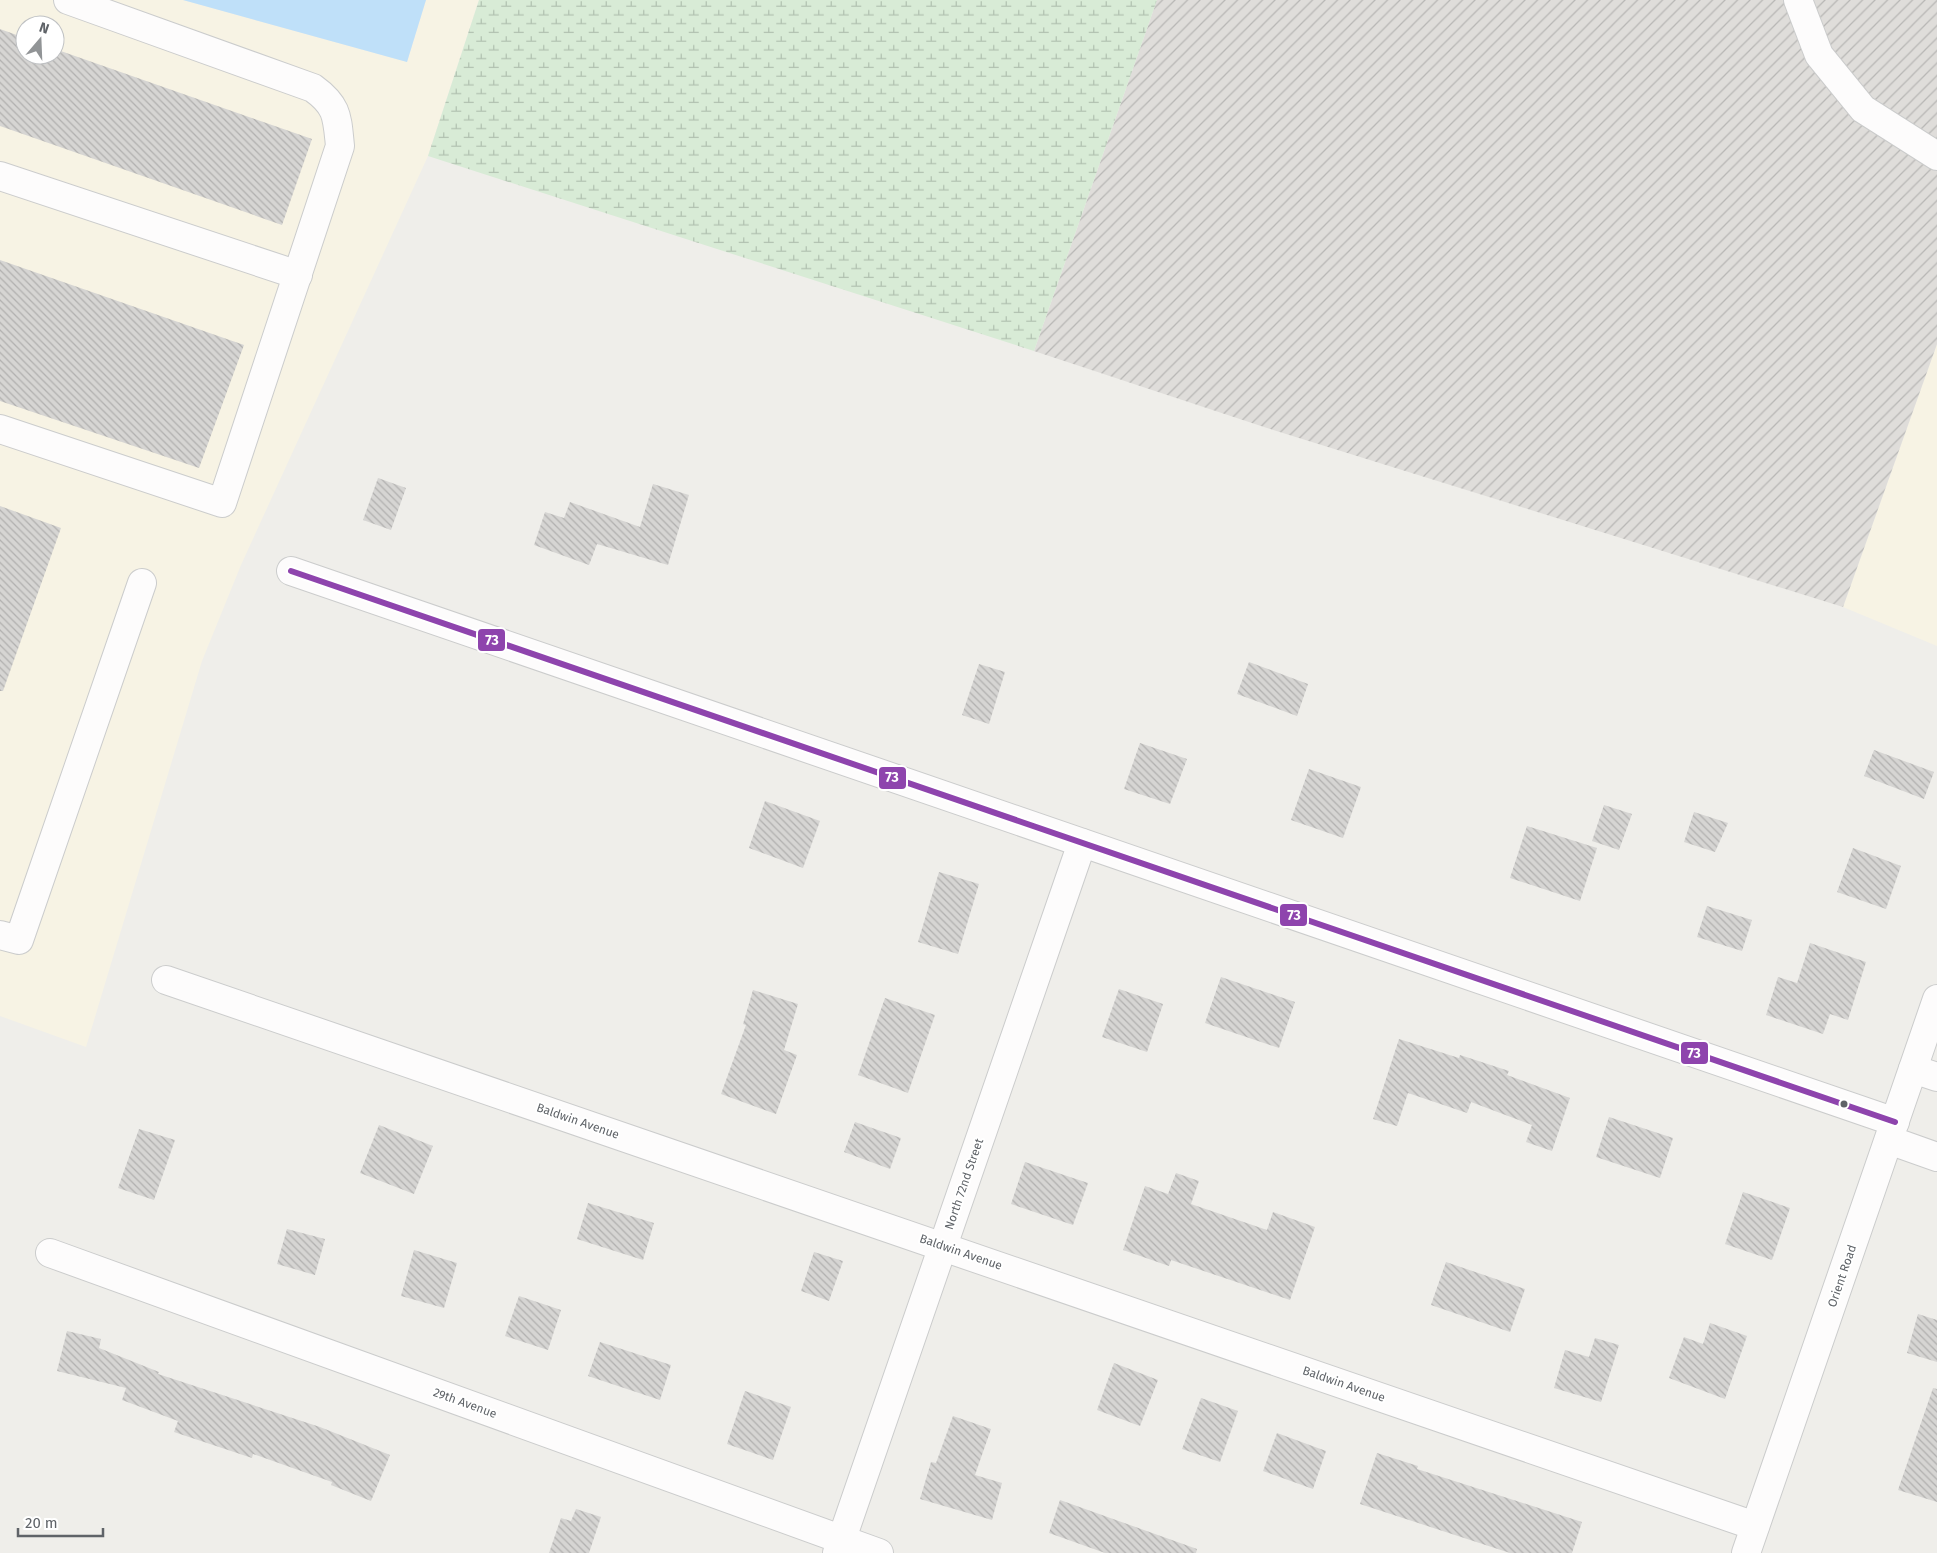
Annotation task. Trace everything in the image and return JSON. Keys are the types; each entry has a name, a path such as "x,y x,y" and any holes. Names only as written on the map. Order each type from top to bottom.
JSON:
{"street":[{"path":"0,429 222,503 340,146 338,119 329,99 313,88 68,0"},
{"path":"1798,0 1819,55 1863,109 1937,156"},
{"path":"0,176 298,275"},
{"path":"291,571 1082,843 1892,1131 1937,1157"},
{"path":"0,935 19,940 142,582"},
{"name":"North 72nd Street","path":"839,1546 1082,843"},
{"name":"Baldwin Avenue","path":"166,980 1755,1526"},
{"name":"Orient Road","path":"1746,1553 1892,1131 1925,1073 1937,999"},
{"name":"29th Avenue","path":"50,1253 839,1546 879,1553"}],"shaded area":[{"path":"0,0 183,0 407,62 426,0 479,0 428,156 241,565 202,661 86,1047 0,1016"},
{"path":"1157,0 1937,0 1937,344 1843,607 1267,428 1034,351"},
{"path":"1937,344 1937,646 1843,607"}],"green space":[{"path":"479,0 1157,0 1034,351 428,156"}],"water":[{"path":"183,0 426,0 407,62"}],"building":[{"path":"0,29 15,34 15,65 65,65 65,53 312,139 282,225 0,126"},
{"path":"0,260 244,345 199,468 0,401"},
{"path":"378,478 406,488 391,530 363,520"},
{"path":"653,484 689,495 668,565 597,544 589,565 534,545 545,512 564,518 570,502 640,527"},
{"path":"0,506 61,528 3,691 0,691"},
{"path":"1249,662 1308,684 1297,716 1237,694"},
{"path":"979,664 1005,672 989,724 962,715"},
{"path":"1140,743 1187,759 1170,804 1124,789"},
{"path":"1874,750 1934,772 1924,799 1864,776"},
{"path":"1309,769 1361,787 1343,838 1291,820"},
{"path":"765,801 820,821 803,868 749,848"},
{"path":"1604,805 1632,814 1619,850 1592,841"},
{"path":"1694,812 1728,823 1715,852 1684,842"},
{"path":"1527,826 1597,848 1580,901 1510,878"},
{"path":"1853,848 1901,866 1886,909 1837,892"},
{"path":"939,872 979,884 958,954 918,942"},
{"path":"1707,906 1752,920 1742,951 1697,937"},
{"path":"1810,943 1866,962 1848,1020 1830,1014 1823,1034 1766,1015 1778,977 1797,983"},
{"path":"1221,977 1295,1002 1279,1048 1205,1023"},
{"path":"1119,989 1163,1004 1147,1052 1102,1037"},
{"path":"753,990 798,1004 784,1050 797,1055 776,1114 721,1094 746,1025 743,1024"},
{"path":"885,998 935,1015 908,1093 858,1075"},
{"path":"1399,1039 1459,1058 1460,1055 1509,1071 1507,1075 1570,1098 1552,1151 1526,1142 1532,1125 1471,1102 1467,1113 1408,1093 1397,1126 1373,1119"},
{"path":"1609,1117 1673,1138 1660,1178 1596,1157"},
{"path":"855,1122 901,1138 890,1169 844,1152"},
{"path":"379,1125 433,1146 414,1194 360,1173"},
{"path":"139,1129 175,1140 154,1200 118,1188"},
{"path":"1025,1162 1088,1183 1073,1225 1011,1204"},
{"path":"1176,1173 1199,1181 1191,1204 1267,1230 1273,1212 1315,1227 1290,1300 1171,1260 1169,1266 1123,1250 1145,1186 1168,1194"},
{"path":"1743,1192 1790,1208 1772,1260 1725,1244"},
{"path":"588,1203 654,1223 643,1260 577,1239"},
{"path":"287,1229 325,1239 315,1275 277,1264"},
{"path":"414,1250 457,1263 444,1308 401,1296"},
{"path":"814,1252 843,1261 829,1301 801,1291"},
{"path":"1446,1262 1525,1289 1510,1332 1431,1305"},
{"path":"519,1296 561,1310 548,1350 505,1336"},
{"path":"1918,1314 1937,1320 1937,1362 1907,1353"},
{"path":"1710,1323 1747,1336 1725,1399 1669,1378 1684,1337 1703,1344"},
{"path":"67,1331 101,1339 99,1348 159,1372 158,1374 320,1427 390,1455 371,1501 331,1485 332,1482 253,1454 252,1458 174,1432 178,1421 122,1400 126,1388 57,1371"},
{"path":"1595,1338 1619,1345 1601,1402 1554,1388 1565,1350 1589,1357"},
{"path":"600,1342 671,1365 660,1400 588,1376"},
{"path":"1114,1363 1158,1380 1140,1426 1097,1410"},
{"path":"1933,1388 1937,1389 1937,1502 1898,1490"},
{"path":"745,1391 791,1407 773,1460 727,1444"},
{"path":"1201,1398 1238,1411 1220,1462 1182,1449"},
{"path":"953,1416 991,1429 975,1475 1002,1483 992,1520 920,1499 931,1462 936,1463"},
{"path":"1277,1433 1326,1451 1313,1489 1263,1471"},
{"path":"1377,1453 1418,1466 1417,1469 1582,1522 1572,1553 1510,1553 1360,1504"},
{"path":"1060,1500 1197,1549 1196,1553 1105,1553 1049,1533"},
{"path":"576,1509 601,1517 589,1553 549,1553 561,1518 571,1521"}],"transit line":[{"name":"73","path":"291,571 1895,1122"}]}
